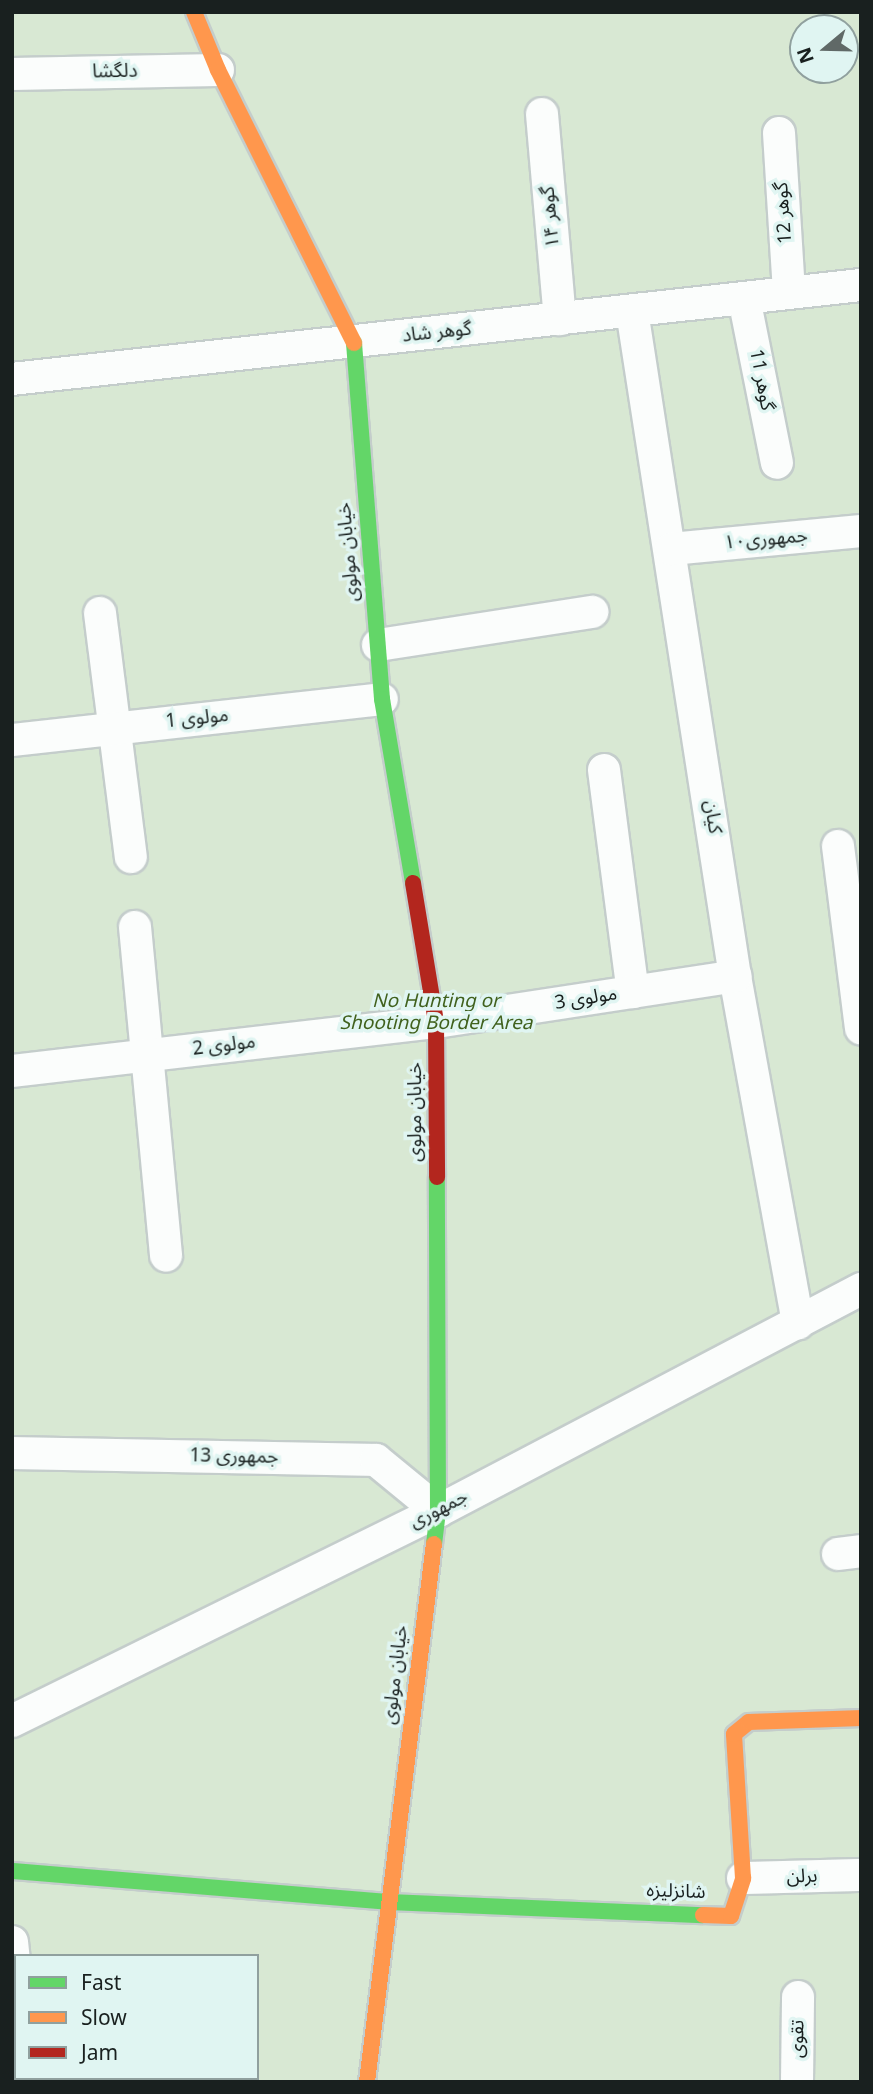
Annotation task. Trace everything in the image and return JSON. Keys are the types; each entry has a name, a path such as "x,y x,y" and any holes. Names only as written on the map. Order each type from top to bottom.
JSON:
{"main road":[{"name":"خیابان مولوی","path":"194,12 218,69 354,342 382,699 436,1022 438,1511 367,2082"},
{"name":"شانزلیزه","path":"389,1902 731,1916 743,1878 734,1734 749,1721 861,1718"},
{"path":"12,1871 389,1902"}],"street":[{"name":"دلگشا","path":"12,74 218,69"},
{"name":"گوهر ۱۴","path":"542,114 560,319"},
{"name":"گوهر 12","path":"779,133 789,293"},
{"name":"گوهر شاد","path":"12,379 861,285"},
{"name":"گوهر 11","path":"744,298 777,463"},
{"name":"کیان","path":"632,311 671,549 735,976 798,1323"},
{"name":"جمهوری۱۰","path":"671,549 861,531"},
{"path":"378,645 592,612"},
{"path":"100,613 131,856"},
{"name":"مولوی 1","path":"12,740 382,699"},
{"path":"604,769 633,992"},
{"path":"838,846 861,1029"},
{"path":"135,927 166,1256"},
{"name":"مولوی 3","path":"436,1022 735,976"},
{"name":"مولوی 2","path":"12,1071 436,1022"},
{"name":"جمهوری","path":"12,1721 438,1511 861,1289"},
{"name":"جمهوری 13","path":"12,1452 376,1460 438,1511"},
{"name":"برلن","path":"743,1878 861,1875"},
{"path":"12,1942 14,1960"},
{"name":"تقوی","path":"797,2082 798,1997"}],"green space":[{"name":"No Hunting or Shooting Border Area","path":"12,12 861,12 861,2082 12,2082"}],"traffic: fast":[{"path":"354,343 382,699 413,883"},
{"path":"434,1544 438,1511 437,1177"},
{"path":"12,1871 389,1902 703,1915"}],"traffic: slow":[{"path":"194,12 218,70 354,343"},
{"path":"367,2082 434,1544"},
{"path":"703,1915 731,1916 743,1878 734,1734 749,1722 861,1718"}],"traffic: jam":[{"path":"413,883 436,1022 437,1177"}]}
